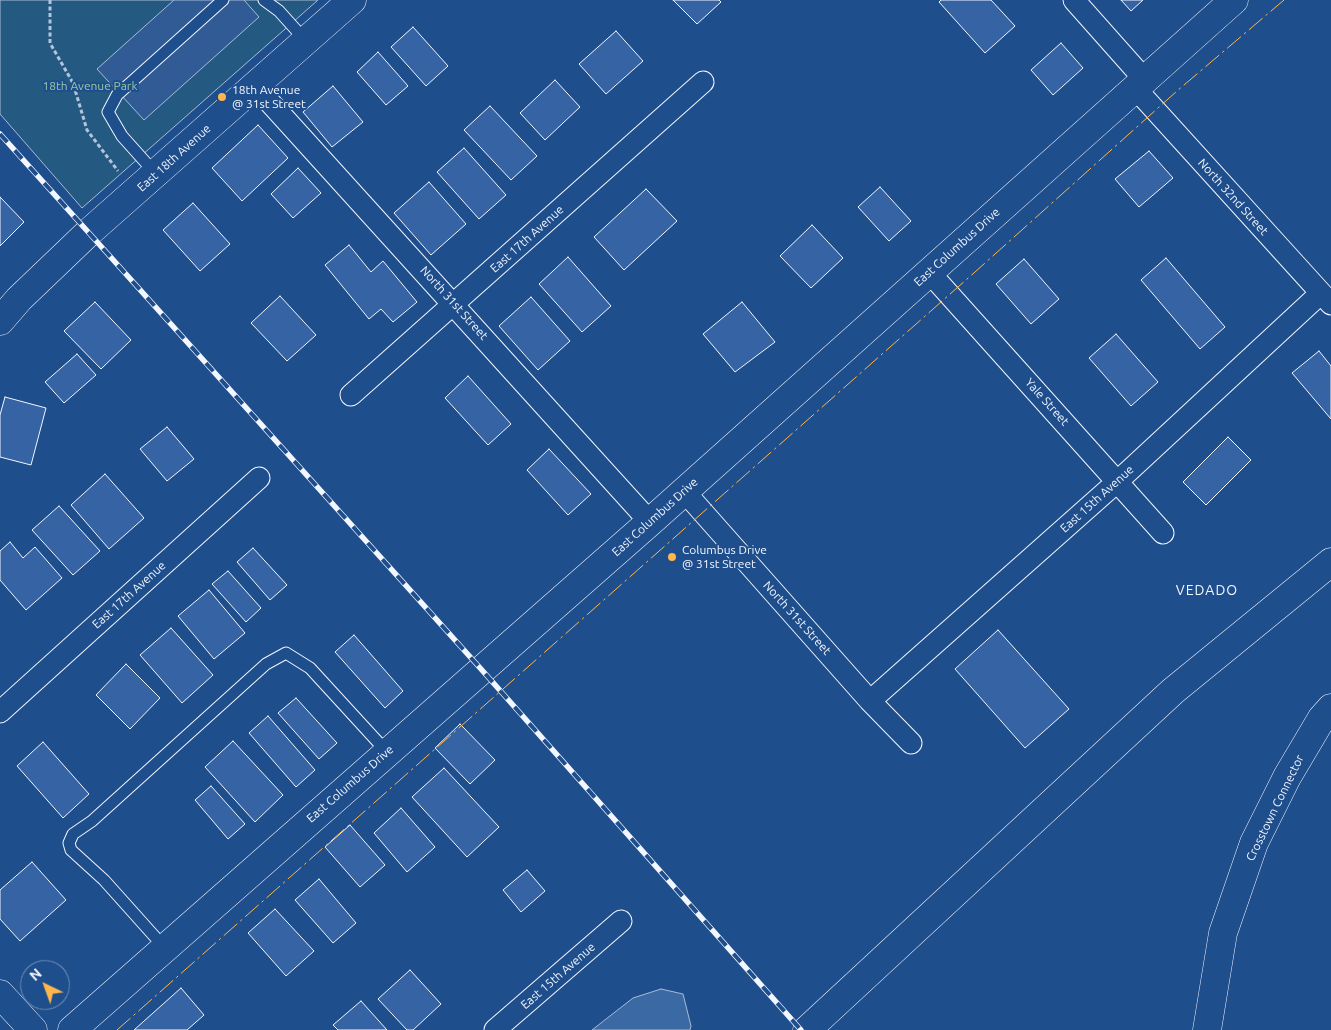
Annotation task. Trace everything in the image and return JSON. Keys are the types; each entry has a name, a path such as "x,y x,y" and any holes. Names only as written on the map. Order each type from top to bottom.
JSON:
{"main road":[{"name":"East 18th Avenue","path":"0,321 19,299 156,174 352,0"},
{"name":"East Columbus Drive","path":"72,1030 650,522 1234,0"},
{"path":"807,1030 860,979 1173,692 1331,562"},
{"name":"Crosstown Connector","path":"1207,1030 1222,933 1254,843 1287,777 1322,718 1331,708"},
{"path":"0,994 33,1030"}],"street":[{"name":"North 32nd Street","path":"1074,0 1140,85 1326,298"},
{"name":"East 17th Avenue","path":"351,395 703,82"},
{"name":"North 31st Street","path":"255,86 454,303 650,522"},
{"name":"Yale Street","path":"929,272 1163,533"},
{"name":"East 15th Avenue","path":"870,701 1326,298"},
{"name":"East 17th Avenue","path":"0,712 259,478"},
{"name":"North 31st Street","path":"684,491 870,701 911,743"},
{"name":"East 15th Avenue","path":"495,1030 621,922"}],"lane":[{"path":"156,174 122,136 108,112 117,95 223,0"},
{"path":"264,0 279,11 306,41"},
{"path":"164,948 104,880 71,850 69,842 73,834 92,821 266,664 286,653 310,668 387,752"}],"path":[{"path":"50,0 50,43 73,82 88,130 118,172"}],"green space":[{"name":"18th Avenue Park","path":"0,0 318,0 82,208 0,114"}],"shaded area":[{"path":"174,0 244,0 259,17 144,120 97,69"},
{"path":"661,989 683,994 691,1026 690,1030 592,1030 633,998"}],"building":[{"path":"673,0 719,0 721,2 697,24"},
{"path":"941,0 991,0 1015,26 985,53 939,2"},
{"path":"1121,0 1143,0 1131,11"},
{"path":"413,27 448,66 426,86 391,47"},
{"path":"616,31 643,61 606,94 579,64"},
{"path":"1061,43 1083,68 1053,95 1031,70"},
{"path":"378,52 408,86 386,105 357,72"},
{"path":"555,80 580,107 545,140 520,113"},
{"path":"333,86 363,122 332,147 303,112"},
{"path":"490,106 537,156 511,180 464,130"},
{"path":"258,125 288,158 242,201 212,168"},
{"path":"464,148 506,195 479,219 437,172"},
{"path":"1149,151 1173,178 1139,207 1115,179"},
{"path":"298,168 321,193 293,218 271,194"},
{"path":"429,182 466,224 431,255 394,213"},
{"path":"880,187 911,221 889,241 858,207"},
{"path":"646,189 677,221 624,270 594,237"},
{"path":"0,197 24,222 0,246"},
{"path":"193,203 230,244 200,271 163,230"},
{"path":"812,225 843,258 811,288 780,256"},
{"path":"349,245 371,272 383,261 417,302 393,322 381,309 369,319 325,265"},
{"path":"568,257 611,306 582,332 539,284"},
{"path":"1166,258 1225,327 1200,349 1141,280"},
{"path":"1024,259 1059,299 1031,324 996,284"},
{"path":"280,296 316,335 287,361 251,323"},
{"path":"531,297 570,341 538,370 499,326"},
{"path":"95,302 131,340 101,369 64,331"},
{"path":"742,302 775,342 735,372 703,334"},
{"path":"1116,334 1158,382 1131,406 1089,358"},
{"path":"1319,351 1331,366 1331,419 1292,373"},
{"path":"77,354 96,375 64,403 45,382"},
{"path":"468,376 511,424 488,445 445,398"},
{"path":"5,397 46,408 31,465 0,457 0,415"},
{"path":"167,427 194,459 167,481 140,449"},
{"path":"1228,437 1251,460 1206,505 1183,482"},
{"path":"549,449 591,494 568,515 527,470"},
{"path":"105,474 144,518 109,549 71,505"},
{"path":"59,506 100,551 73,575 32,530"},
{"path":"10,542 23,558 35,547 62,578 26,610 0,580 0,551"},
{"path":"253,548 287,585 270,600 237,562"},
{"path":"228,571 261,608 246,622 212,584"},
{"path":"209,590 245,633 214,659 178,616"},
{"path":"171,628 213,675 182,703 140,655"},
{"path":"998,630 1069,709 1025,748 955,669"},
{"path":"354,635 403,691 385,708 335,652"},
{"path":"126,664 160,698 130,729 96,695"},
{"path":"296,698 337,743 319,759 278,713"},
{"path":"268,716 315,770 296,787 249,733"},
{"path":"460,724 495,760 470,784 435,748"},
{"path":"233,741 283,795 255,822 205,767"},
{"path":"43,742 89,794 63,818 17,766"},
{"path":"444,768 499,827 467,857 412,797"},
{"path":"211,786 245,824 228,839 195,800"},
{"path":"401,808 435,847 407,872 374,833"},
{"path":"350,825 385,865 360,887 325,847"},
{"path":"32,862 66,900 20,941 0,919 0,890"},
{"path":"527,870 545,891 521,912 503,890"},
{"path":"319,879 356,923 333,943 295,900"},
{"path":"275,909 314,951 286,976 248,933"},
{"path":"410,970 441,1004 413,1030 407,1030 378,999"},
{"path":"181,988 204,1015 187,1030 134,1030"},
{"path":"361,1001 387,1030 338,1030 333,1025"}],"railway":[{"path":"0,134 481,669 801,1030"}],"power":[{"path":"117,1030 975,272 1177,91 1284,0"}],"place":[{"name":"18th Avenue @ 31st Street","path":"222,97"},
{"name":"Columbus Drive @ 31st Street","path":"672,557"}],"district":[{"name":"VEDADO","path":"1207,590"}]}
